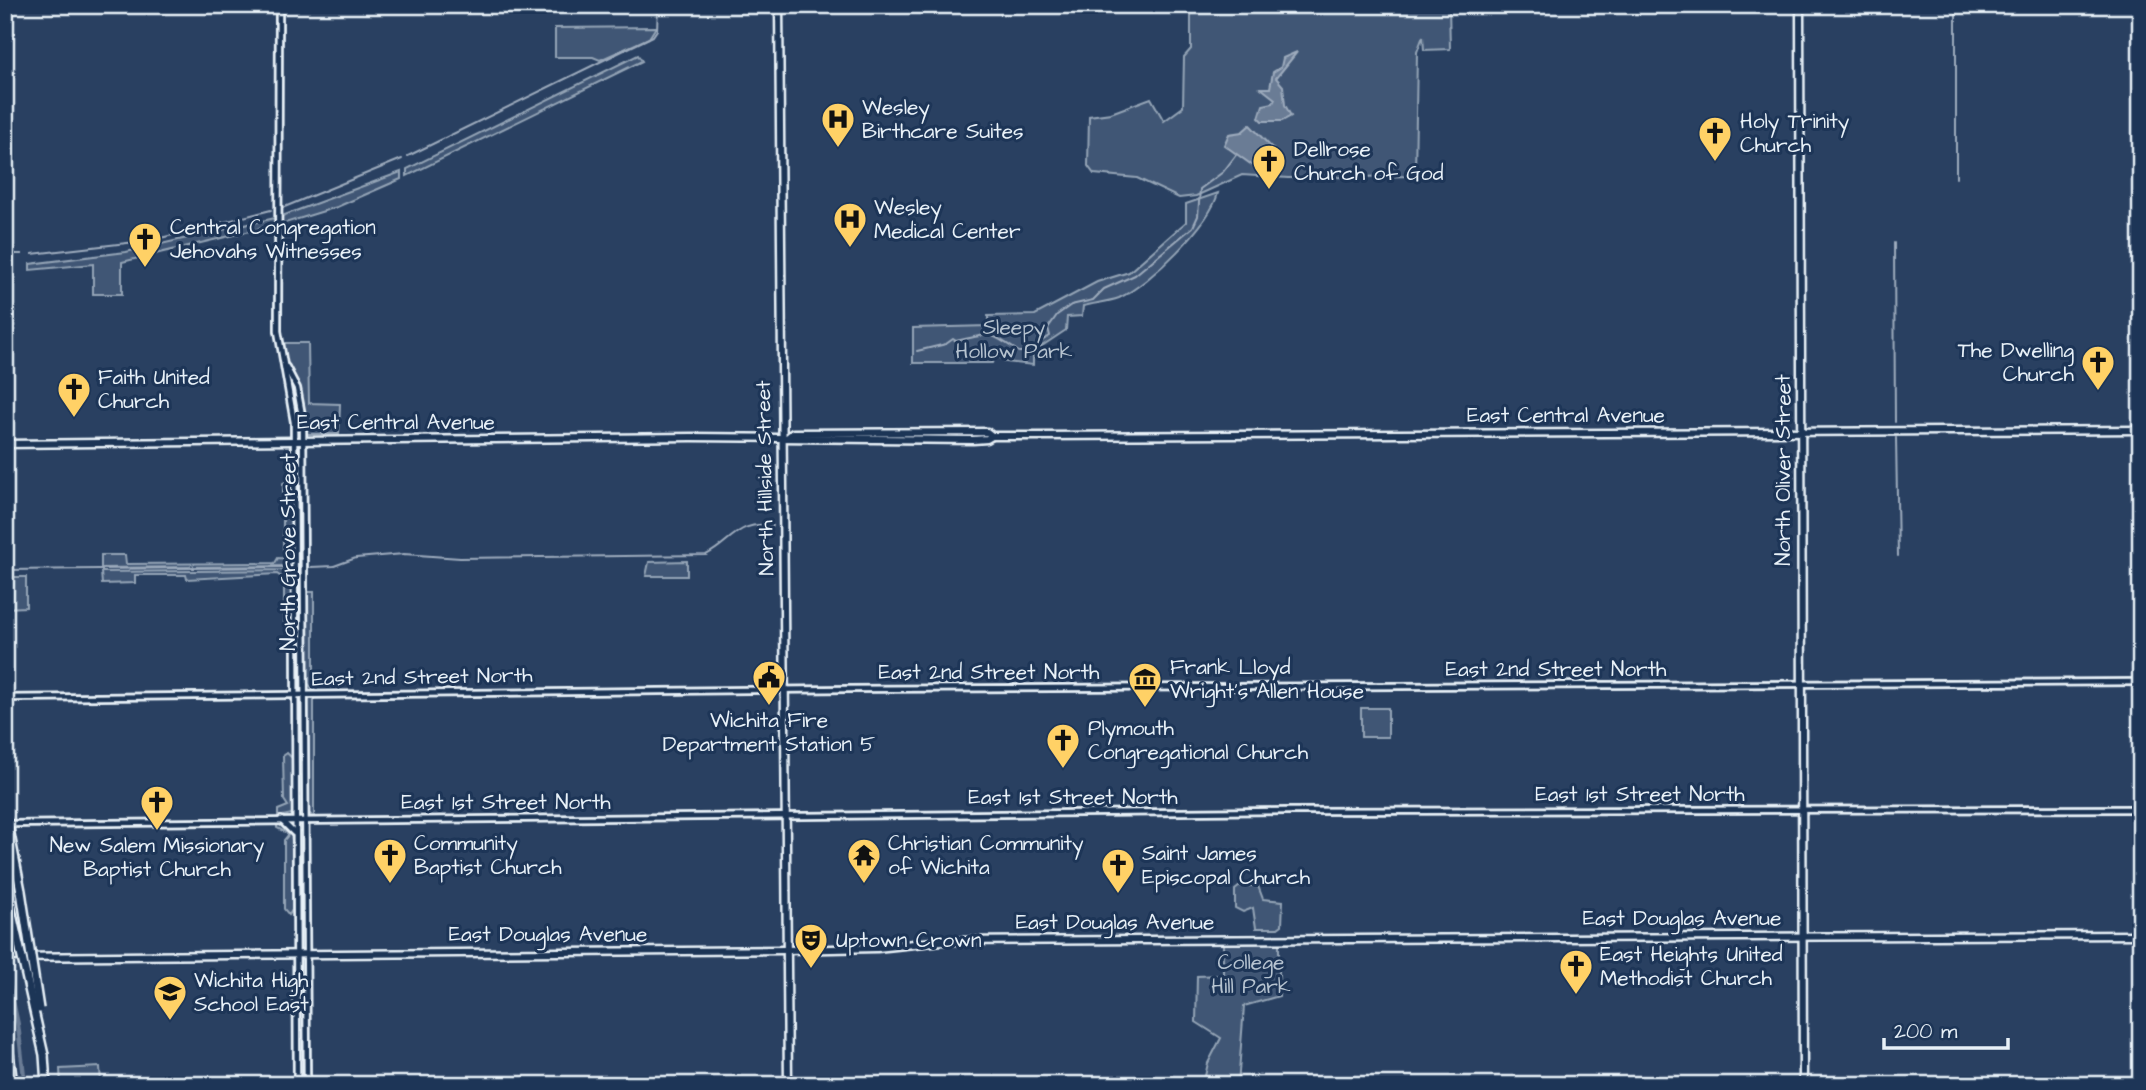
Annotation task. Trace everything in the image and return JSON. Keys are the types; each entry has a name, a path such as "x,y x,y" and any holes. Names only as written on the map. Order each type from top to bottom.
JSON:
{"highway":[{"path":"7,824 37,984 46,1085"},
{"path":"5,883 44,1055"},
{"path":"5,1021 13,1085"},
{"path":"5,1029 9,1040"}],"main road":[{"name":"North Hillside Street","path":"779,5 785,437 788,1085"},
{"name":"North Oliver Street","path":"1800,5 1803,1085"},
{"name":"East Central Avenue","path":"5,444 785,437 795,440 935,440 987,439 992,436 1800,430 2141,430"},
{"name":"East Central Avenue","path":"785,437 793,433 985,432"},
{"path":"935,440 985,432 992,436"},
{"name":"East Douglas Avenue","path":"5,957 786,950 877,948 942,941 2141,935"}],"street":[{"name":"North Grove Street","path":"279,5 278,331 294,413 296,1085"},
{"name":"North Grove Street","path":"283,364 295,382 300,401 303,441 307,1085"},
{"name":"East 2nd Street North","path":"5,698 785,689 2141,682"},
{"name":"East 1st Street North","path":"7,824 295,819 2141,809"},
{"path":"5,812 7,824"},
{"path":"280,820 291,828 295,838"}],"green space":[{"path":"1191,5 1449,5 1450,49 1424,50 1423,36 1417,52 1415,176 1288,178 1242,175 1196,196 1179,198 1137,178 1094,174 1088,166 1089,116 1111,113 1151,98 1164,121 1183,107 1184,57 1191,49"},
{"path":"656,27 649,38 600,60 593,57 555,57 555,28"},
{"path":"638,55 642,61 407,176 407,169"},
{"path":"401,172 401,179 337,207 282,224 282,216"},
{"name":"Sleepy Hollow Park","path":"1218,193 1204,221 1162,267 1119,298 1083,306 1082,316 1067,317 1066,330 1033,352 1033,365 1006,362 1000,357 992,363 913,363 913,328 988,326 988,316 1035,315 1097,282 1129,272 1186,222 1186,204"},
{"path":"275,218 275,225 122,262 122,294 93,294 93,264 30,270 30,264 126,252"},
{"path":"282,343 308,343 309,403 340,404 339,434 306,434 301,389 286,360"},
{"path":"289,480 292,486 293,549 287,553 283,549 283,483"},
{"path":"101,555 125,555 126,564 275,563 278,558 291,559 292,626 288,628 284,625 284,588 288,582 277,574 187,579 186,575 135,575 135,583 102,584 101,572 288,570 288,566 101,568"},
{"path":"687,561 687,576 646,576 649,562"},
{"path":"5,577 26,577 26,607 5,608"},
{"path":"307,592 314,592 314,691 308,683"},
{"path":"314,697 314,818 309,813 308,700"},
{"path":"1361,708 1388,708 1388,737 1361,737"},
{"path":"287,753 292,758 292,814 278,817 278,810 288,806 284,800 283,756"},
{"path":"277,824 284,824 290,829 292,840 292,910 289,915 284,909 284,840 289,834 277,828"},
{"path":"1240,886 1258,886 1263,899 1283,901 1282,925 1278,928 1256,928 1253,908 1243,912 1235,908 1235,890"},
{"name":"College Hill Park","path":"1223,943 1279,943 1279,996 1244,1006 1238,1085 1203,1085 1208,1063 1221,1038 1196,1022 1197,976 1223,975"},
{"path":"100,1067 101,1084 61,1085 60,1069"}],"shaded area":[{"path":"1297,52 1276,78 1283,86 1285,105 1291,116 1282,121 1262,121 1259,118 1263,105 1273,103 1275,99 1261,88 1270,88 1273,72 1281,67 1283,58"},
{"path":"1250,125 1273,149 1270,156 1252,165 1224,145 1229,134 1242,132"}],"waterway":[{"path":"408,156 653,36 657,30 658,5"},
{"path":"1956,5 1956,178"},
{"path":"917,351 946,344 953,339 956,341 984,335 995,337 1019,352 1030,352 1035,345 1050,336 1048,328 1057,315 1071,305 1093,300 1104,289 1135,275 1193,227 1198,216 1200,189 1223,172 1236,155"},
{"path":"282,208 402,159"},
{"path":"32,254 153,240 271,210"},
{"path":"1894,243 1895,422"},
{"path":"5,254 22,254"},
{"path":"1896,438 1898,556"},
{"path":"311,567 334,566 356,558 404,554 460,558 706,555 743,529 751,526 773,526"},
{"path":"5,570 288,567"},
{"path":"5,964 18,1025 25,1085"}],"place":[{"name":"Wesley Birthcare Suites","path":"838,149"},
{"name":"Holy Trinity Church","path":"1715,163"},
{"name":"Dellrose Church of God","path":"1269,191"},
{"name":"Wesley Medical Center","path":"850,249"},
{"name":"Central Congregation Jehovahs Witnesses","path":"145,269"},
{"name":"The Dwelling Church","path":"2098,392"},
{"name":"Faith United Church","path":"74,419"},
{"name":"Wichita Fire Department Station 5","path":"769,707"},
{"name":"Frank Lloyd Wright's Allen House","path":"1145,709"},
{"name":"Plymouth Congregational Church","path":"1063,770"},
{"name":"New Salem Missionary Baptist Church","path":"157,832"},
{"name":"Community Baptist Church","path":"390,885"},
{"name":"Christian Community of Wichita","path":"864,885"},
{"name":"Saint James Episcopal Church","path":"1118,895"},
{"name":"Uptown Crown","path":"811,970"},
{"name":"East Heights United Methodist Church","path":"1576,996"},
{"name":"Wichita High School East","path":"170,1022"}]}
